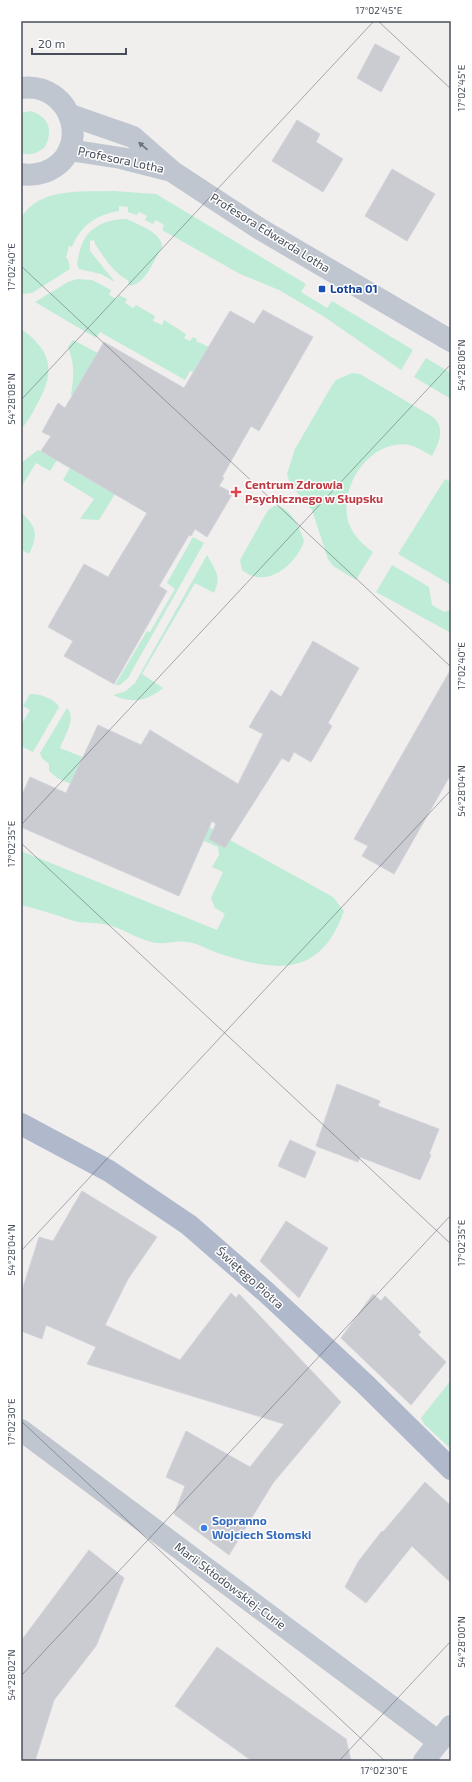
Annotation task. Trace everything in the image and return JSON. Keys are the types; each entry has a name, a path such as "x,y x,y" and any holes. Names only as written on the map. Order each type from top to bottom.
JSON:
{"main road":[{"name":"Świętego Piotra","path":"21,1124 109,1171 190,1225 266,1292 451,1469"}],"street":[{"path":"21,88 37,88 51,93 62,102 70,115 73,127 69,150 61,161 50,170 22,176"},
{"name":"Profesora Lotha","path":"70,115 133,137 173,172"},
{"name":"Profesora Lotha","path":"69,150 121,158 173,172"},
{"name":"Profesora Edwarda Lotha","path":"173,172 260,229 451,341"},
{"name":"Marii Skłodowskiej-Curie","path":"21,1430 445,1734"},
{"path":"424,1761 445,1734"}],"green space":[{"path":"31,111 46,121 49,136 44,148 33,154 24,154 21,153 21,113"},
{"path":"113,191 156,194 306,284 301,292 327,308 332,301 413,350 401,370 323,316 279,290 240,274 162,230 164,225 156,220 153,224 145,220 147,216 139,212 137,215 128,212 128,207 119,206 119,211 103,215 90,222 80,233 72,247 69,246 66,258 68,259 70,269 32,293 21,294 21,218 29,208 50,196 62,193"},
{"path":"127,219 154,233 161,242 162,247 153,265 145,276 140,281 129,286 128,280 118,274 110,265 95,244 94,240 90,241 90,251 115,282 101,274 79,269 78,265 81,246 89,233 106,222"},
{"path":"77,279 92,280 111,290 109,295 117,299 119,295 127,299 125,303 133,308 136,305 155,316 153,321 162,325 164,320 186,334 184,338 190,341 193,337 197,339 196,341 209,347 193,372 190,371 185,380 100,332 96,338 35,302 68,282"},
{"path":"21,329 40,346 48,364 48,374 42,394 29,418 21,429"},
{"path":"73,340 98,353 73,396 71,395 73,365 68,347"},
{"path":"426,358 451,373 451,399 414,377"},
{"path":"352,373 360,374 433,417 439,426 440,431 439,441 432,456 410,445 395,445 381,449 360,469 352,482 346,510 349,524 359,540 373,552 356,580 333,566 328,559 312,510 290,484 287,474 295,449 331,387 336,380"},
{"path":"38,450 57,460 50,471 36,463 21,487 21,463"},
{"path":"70,468 115,494 99,520 80,519 94,499 63,480"},
{"path":"445,479 451,482 451,585 398,554"},
{"path":"274,506 285,509 294,518 304,541 294,558 279,572 270,576 261,577 251,575 242,570 240,560 268,510"},
{"path":"21,512 33,527 35,536 29,554 21,549"},
{"path":"193,537 204,543 128,678 120,685 115,685 147,631 150,632 175,589 167,583"},
{"path":"207,555 215,569 217,577 214,593 195,583 142,674 163,688 151,696 139,700 126,700 113,695 126,691 135,683"},
{"path":"392,565 429,587 432,605 444,612 451,610 451,633 376,592"},
{"path":"30,694 37,694 46,697 54,701 59,707 33,752 21,746 21,725 30,710 23,706"},
{"path":"67,708 71,717 69,728 60,748 123,773 230,840 333,897 344,911 334,932 323,948 310,958 296,964 279,966 261,964 221,954 200,945 191,943 180,941 161,943 151,942 108,925 83,923 21,905 21,851 217,930 225,914 215,908 211,898 223,872 212,867 219,855 218,847 57,778 49,771 49,764 42,758 40,753"},
{"path":"451,1380 451,1449 424,1424 421,1418"}],"building":[{"path":"375,44 400,57 381,92 357,78"},
{"path":"297,120 320,134 316,142 343,159 323,192 272,161"},
{"path":"392,169 435,194 407,241 365,216"},
{"path":"263,310 313,337 259,431 251,426 222,477 224,478 219,486 233,493 207,537 195,529 191,536 189,535 159,586 167,591 114,684 64,656 73,641 48,627 84,564 108,577 147,513 41,451 51,436 42,432 58,403 65,408 104,342 184,388 230,311 254,324"},
{"path":"313,641 359,668 328,723 332,726 311,762 294,752 289,762 282,758 225,848 209,839 216,824 212,821 179,896 21,827 21,797 30,777 66,793 98,725 141,745 150,730 238,784 263,734 249,727 271,690 281,697"},
{"path":"451,669 451,774 394,874 362,856 368,846 354,839"},
{"path":"337,1084 380,1101 378,1106 439,1129 429,1154 431,1155 420,1180 360,1157 358,1162 316,1146"},
{"path":"290,1140 316,1152 305,1178 278,1166"},
{"path":"82,1191 157,1237 128,1279 105,1325 180,1360 231,1293 236,1298 239,1294 341,1402 273,1483 229,1555 174,1514 185,1486 166,1477 186,1431 250,1467 284,1424 87,1364 96,1347 46,1325 42,1339 21,1331 21,1294 39,1237 53,1241"},
{"path":"286,1221 328,1248 299,1298 260,1261"},
{"path":"373,1294 381,1301 385,1296 421,1332 418,1335 446,1362 411,1405 341,1338"},
{"path":"425,1482 451,1506 451,1583 412,1546 366,1603 345,1587 358,1562 382,1531 383,1532"},
{"path":"89,1550 124,1578 96,1646 54,1700 35,1761 21,1761 21,1641"},
{"path":"217,1647 346,1739 351,1761 252,1761 175,1706"}],"place":[{"name":"Lotha 01","path":"322,289"},
{"name":"Centrum Zdrowia Psychicznego w Słupsku","path":"236,492"},
{"name":"Sopranno Wojciech Słomski","path":"204,1528"}]}
